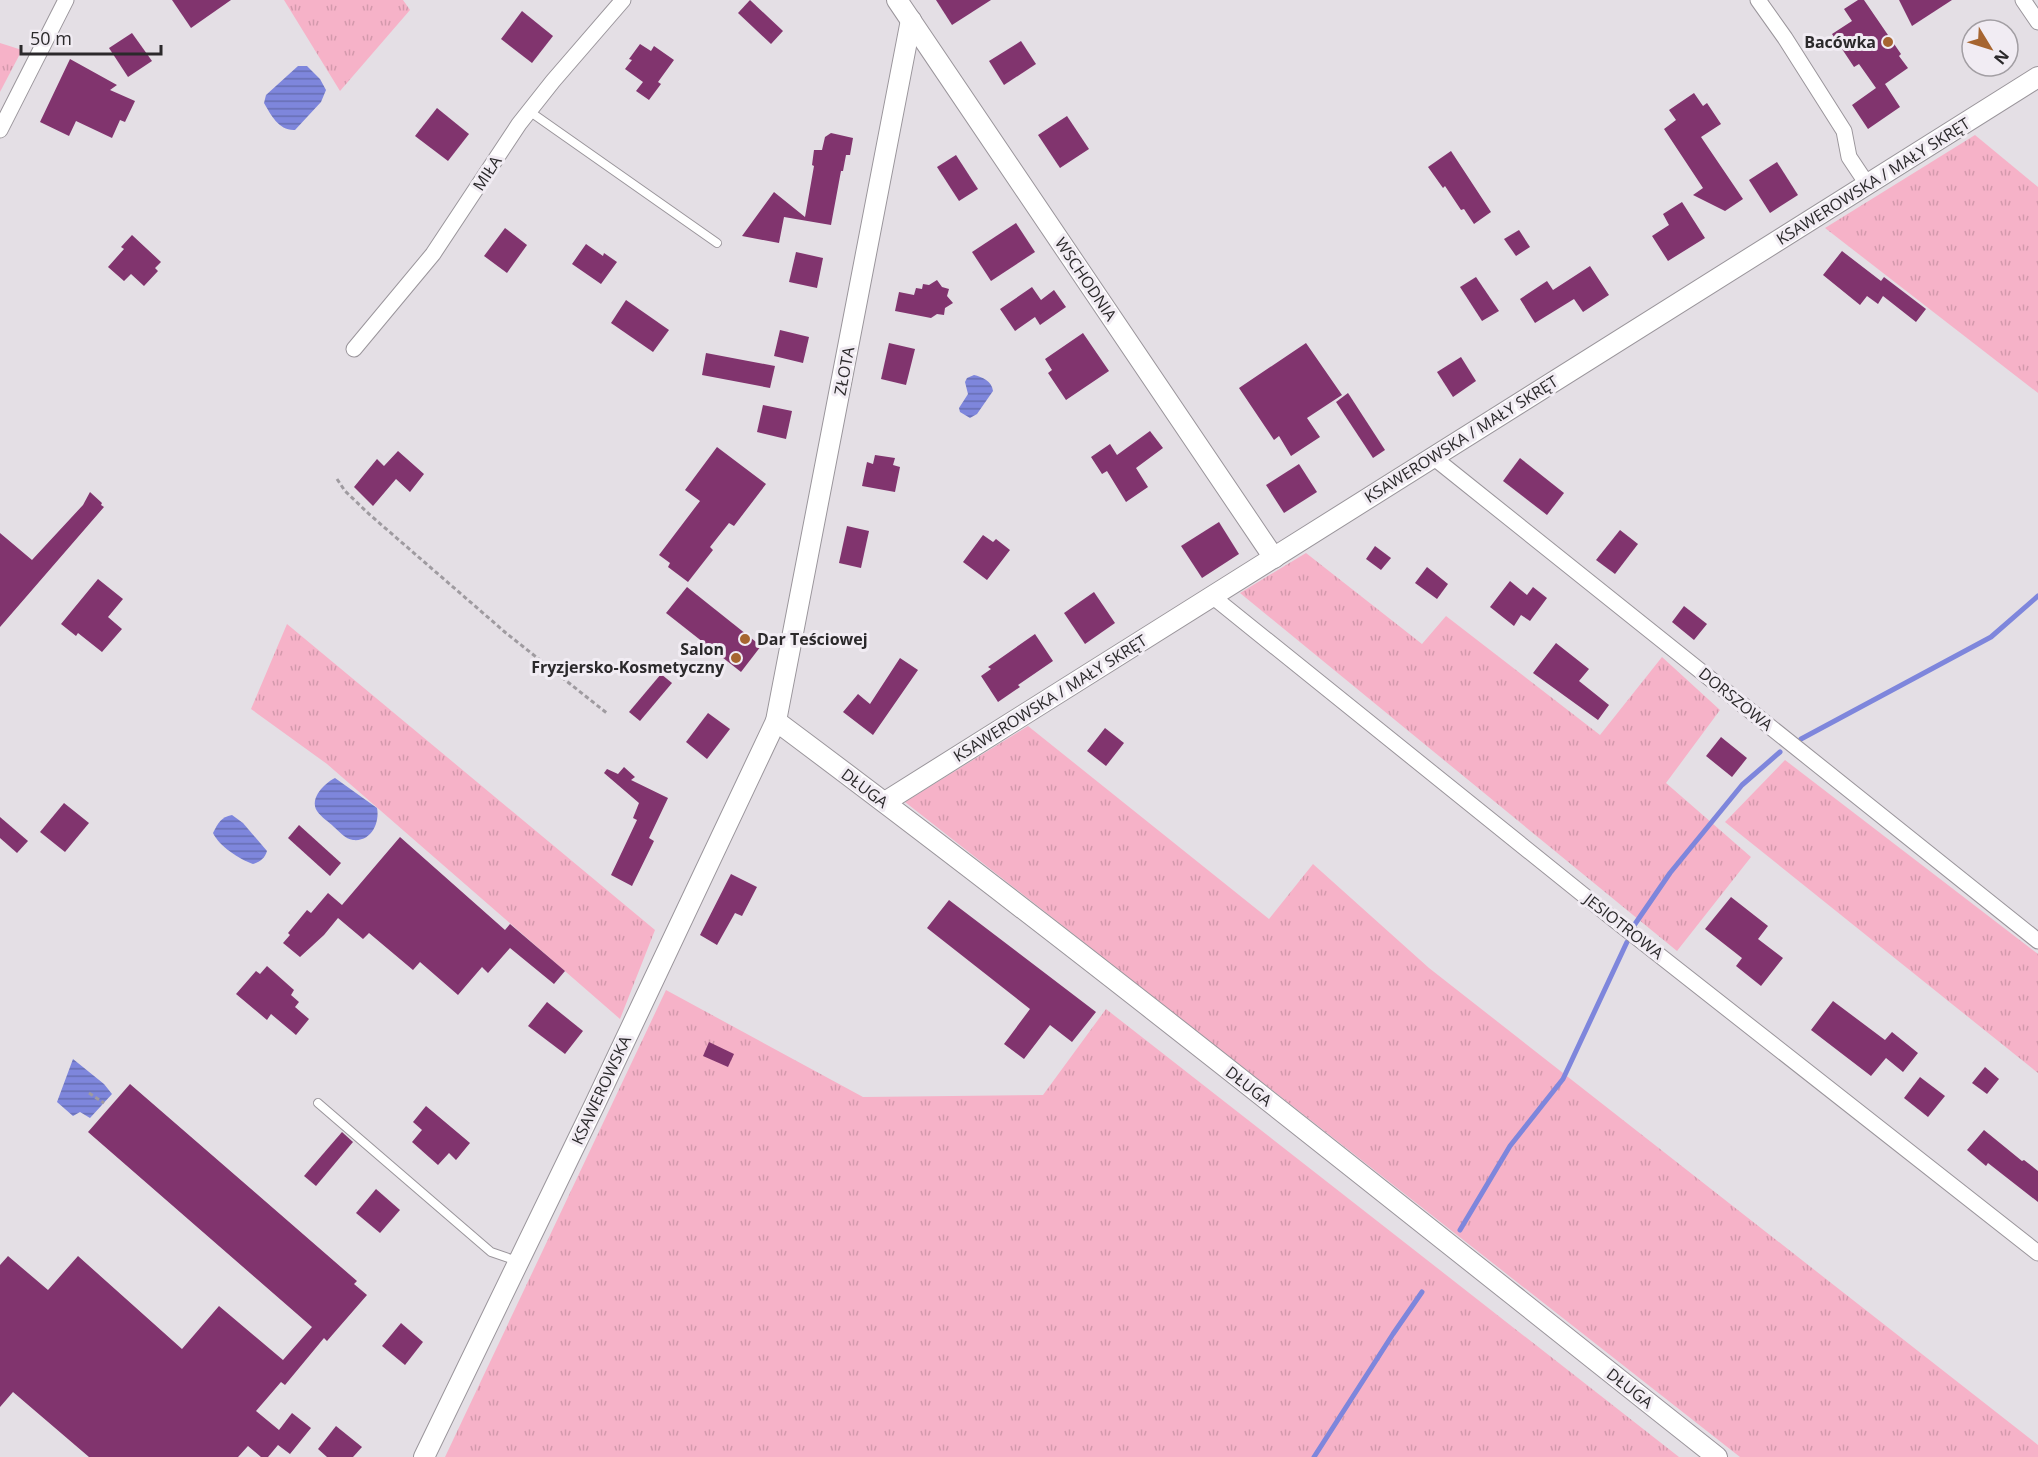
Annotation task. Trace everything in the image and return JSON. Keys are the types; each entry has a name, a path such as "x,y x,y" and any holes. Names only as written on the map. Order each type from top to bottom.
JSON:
{"street":[{"path":"1,127 66,0"},
{"name":"MIŁA","path":"354,349 433,254 530,111 622,0"},
{"name":"WSCHODNIA","path":"897,0 1274,558"},
{"path":"1758,0 1844,130 1849,157 1867,184"},
{"path":"2023,0 2038,22"},
{"name":"ZŁOTA","path":"776,721 911,20"},
{"name":"KSAWEROWSKA / MAŁY SKRĘT","path":"885,802 2038,77"},
{"name":"DORSZOWA","path":"1433,457 2038,941"},
{"name":"JESIOTROWA","path":"1212,596 1617,922 2038,1253"},
{"name":"DŁUGA","path":"776,721 885,802 1191,1040 1717,1457"},
{"name":"KSAWEROWSKA","path":"424,1457 776,721"}],"lane":[{"path":"530,111 717,243"},
{"path":"318,1102 491,1252 519,1262"}],"path":[{"path":"337,479 345,491 369,514 506,633 608,714"},
{"path":"89,1093 104,1103"}],"green space":[{"path":"284,0 403,0 410,10 340,91"},
{"path":"0,43 22,50 0,92"},
{"path":"1975,135 2038,187 2038,393 1825,228"},
{"path":"1306,553 1422,644 1446,616 1600,735 1662,657 1720,710 1666,783 1751,857 1677,951 1240,593"},
{"path":"287,624 655,930 620,1019 327,764 251,709"},
{"path":"1028,726 1269,919 1313,864 1429,968 2038,1445 2038,1457 1740,1457 905,802"},
{"path":"1785,760 2038,954 2038,1073 1725,822"},
{"path":"666,990 863,1097 1043,1095 1106,1009 1679,1457 445,1457"}],"water":[{"path":"298,66 307,66 320,79 326,90 321,102 295,130 289,130 276,121 264,103 266,95"},
{"path":"974,375 989,382 993,391 977,414 970,418 960,412 959,408 968,394 965,382 967,378"},
{"path":"335,778 377,808 377,820 373,830 365,838 353,840 348,838 317,811 315,801 319,792"},
{"path":"232,815 243,823 267,851 264,858 258,862 253,864 242,859 220,843 213,833 220,821"},
{"path":"73,1059 104,1084 112,1094 90,1118 80,1112 73,1116 57,1102"}],"building":[{"path":"172,0 231,0 191,28"},
{"path":"750,0 783,31 771,44 738,13"},
{"path":"936,0 991,0 952,25"},
{"path":"1858,0 1864,0 1908,68 1885,84 1900,107 1868,129 1852,105 1876,88 1859,64 1854,67 1832,34 1852,21 1844,9"},
{"path":"1899,0 1952,0 1912,26"},
{"path":"522,11 553,36 532,63 501,39"},
{"path":"132,33 152,61 128,77 109,48"},
{"path":"1021,41 1036,64 1004,85 989,61"},
{"path":"640,44 651,51 654,46 674,60 658,82 661,84 649,100 636,91 643,82 625,69"},
{"path":"70,59 117,85 110,90 135,101 125,122 120,120 112,138 76,121 69,136 40,122"},
{"path":"1694,93 1703,106 1707,103 1721,124 1701,137 1743,199 1725,211 1693,195 1703,188 1664,129 1676,120 1669,110"},
{"path":"437,108 469,134 448,161 415,136"},
{"path":"1067,116 1089,149 1060,168 1038,135"},
{"path":"831,133 853,138 850,155 846,155 843,171 841,171 831,225 784,217 779,243 742,236 774,192 805,217 814,166 812,165 814,150 822,150 825,137"},
{"path":"1451,151 1491,212 1474,224 1428,167"},
{"path":"956,155 978,189 959,201 937,167"},
{"path":"1777,162 1798,195 1770,213 1749,180"},
{"path":"1682,202 1705,238 1668,261 1652,236 1669,225 1663,214"},
{"path":"1016,223 1035,252 991,281 972,252"},
{"path":"505,228 527,245 507,273 484,256"},
{"path":"1519,230 1530,247 1516,256 1504,239"},
{"path":"132,235 161,262 155,268 158,271 144,286 131,274 124,281 108,267 124,249 121,247"},
{"path":"586,244 603,256 604,253 617,262 601,284 572,264"},
{"path":"1842,251 1881,281 1884,277 1926,309 1916,322 1883,296 1878,304 1867,296 1860,305 1823,275"},
{"path":"796,252 823,258 817,288 789,282"},
{"path":"1590,266 1609,295 1583,312 1574,299 1535,323 1520,299 1547,281 1553,290"},
{"path":"1476,277 1499,311 1482,321 1460,287"},
{"path":"937,280 942,287 949,289 947,296 953,303 945,308 944,315 937,314 931,318 895,311 899,292 914,295 916,288 922,289 923,284 929,285"},
{"path":"1032,287 1041,300 1054,290 1066,307 1040,325 1035,317 1015,331 1000,309"},
{"path":"626,300 669,330 653,352 611,323"},
{"path":"780,330 809,337 803,363 774,356"},
{"path":"1083,333 1109,371 1066,400 1048,373 1052,370 1045,359"},
{"path":"889,343 915,349 906,385 881,379"},
{"path":"1306,343 1342,395 1307,418 1320,437 1291,456 1279,436 1274,440 1239,388"},
{"path":"706,353 775,366 770,388 702,375"},
{"path":"1461,357 1476,381 1453,397 1437,372"},
{"path":"1348,393 1385,450 1373,458 1336,402"},
{"path":"763,405 792,411 786,439 757,432"},
{"path":"1150,431 1163,448 1136,468 1148,487 1126,502 1107,471 1102,474 1091,457 1110,444 1117,455"},
{"path":"717,447 766,484 734,526 729,523 710,547 713,550 688,582 668,567 670,563 659,555 700,501 685,490"},
{"path":"398,451 424,474 410,492 396,479 373,506 354,487 377,459 384,466"},
{"path":"875,455 895,458 893,465 900,467 895,492 862,486 867,462 873,464"},
{"path":"1520,458 1564,493 1547,515 1503,481"},
{"path":"1299,464 1317,492 1284,513 1266,485"},
{"path":"90,492 104,507 0,627 0,533 32,560 83,505"},
{"path":"1219,522 1239,554 1202,578 1181,546"},
{"path":"847,526 869,531 861,568 839,563"},
{"path":"1620,530 1638,544 1615,574 1596,560"},
{"path":"983,535 993,542 996,539 1010,550 987,580 963,562"},
{"path":"1375,546 1391,558 1381,570 1366,559"},
{"path":"1427,567 1448,584 1437,599 1415,583"},
{"path":"98,579 123,599 108,617 122,629 102,652 78,633 76,636 61,624"},
{"path":"1510,581 1527,595 1533,587 1547,598 1530,621 1521,615 1514,626 1490,607"},
{"path":"687,587 761,646 741,672 666,613"},
{"path":"1094,592 1115,623 1085,644 1064,613"},
{"path":"1684,606 1707,624 1694,640 1672,622"},
{"path":"1035,634 1053,661 998,702 981,676 991,669 988,667"},
{"path":"1556,643 1589,669 1579,681 1609,705 1598,720 1533,673"},
{"path":"900,658 918,670 873,735 843,712 858,694 870,704"},
{"path":"661,674 672,683 640,721 629,712"},
{"path":"708,713 730,729 707,759 686,742"},
{"path":"1105,728 1124,743 1106,766 1087,751"},
{"path":"1721,737 1747,758 1732,777 1706,756"},
{"path":"624,767 635,777 631,780 668,798 649,838 654,841 632,886 611,875 637,820 633,818 639,803 604,773 607,769 618,774"},
{"path":"64,803 89,823 65,852 40,832"},
{"path":"0,817 28,841 17,853 0,838"},
{"path":"299,825 341,863 330,876 288,838"},
{"path":"400,837 505,930 510,924 565,971 554,984 510,948 488,973 482,967 458,995 420,962 413,970 369,933 363,939 338,918 324,935 300,957 283,943 290,935 288,933 307,910 311,913 328,893 342,905"},
{"path":"731,874 757,887 742,916 735,913 717,945 700,935"},
{"path":"1731,897 1768,926 1758,939 1783,958 1761,986 1736,966 1742,958 1705,929"},
{"path":"949,900 1096,1012 1072,1042 1050,1025 1024,1059 1004,1044 1030,1009 927,928"},
{"path":"267,966 294,990 291,995 299,1002 295,1007 309,1019 296,1035 271,1014 267,1020 236,994 256,971 260,974"},
{"path":"1833,1001 1885,1040 1892,1032 1918,1053 1903,1072 1886,1058 1871,1076 1811,1030"},
{"path":"547,1002 583,1031 565,1054 528,1026"},
{"path":"709,1042 734,1054 728,1067 703,1056"},
{"path":"1985,1067 1999,1079 1987,1094 1972,1083"},
{"path":"1920,1077 1945,1096 1928,1117 1904,1098"},
{"path":"130,1084 357,1281 354,1284 367,1295 327,1341 324,1338 285,1385 281,1382 256,1411 279,1430 292,1413 311,1428 290,1454 278,1445 268,1457 261,1457 248,1446 238,1457 89,1457 13,1392 0,1407 0,1265 8,1256 48,1290 78,1256 182,1349 219,1306 283,1360 312,1327 88,1132"},
{"path":"426,1106 470,1143 456,1160 449,1153 438,1165 412,1142 422,1130 413,1122"},
{"path":"1984,1130 2038,1171 2038,1202 1988,1163 1986,1166 1967,1150"},
{"path":"342,1132 353,1142 316,1186 304,1176"},
{"path":"376,1189 400,1210 380,1233 356,1213"},
{"path":"401,1323 423,1342 405,1365 382,1346"},
{"path":"336,1426 362,1447 353,1457 327,1457 318,1449"}],"waterway":[{"path":"1801,739 1991,637 2038,596"},
{"path":"1635,924 1670,873 1742,785 1780,752"},
{"path":"1460,1230 1510,1146 1563,1079 1627,942"},
{"path":"1314,1457 1422,1292"}],"place":[{"name":"Bacówka","path":"1888,42"},
{"name":"Dar Teściowej","path":"745,639"},
{"name":"Salon Fryzjersko-Kosmetyczny","path":"736,658"}]}
